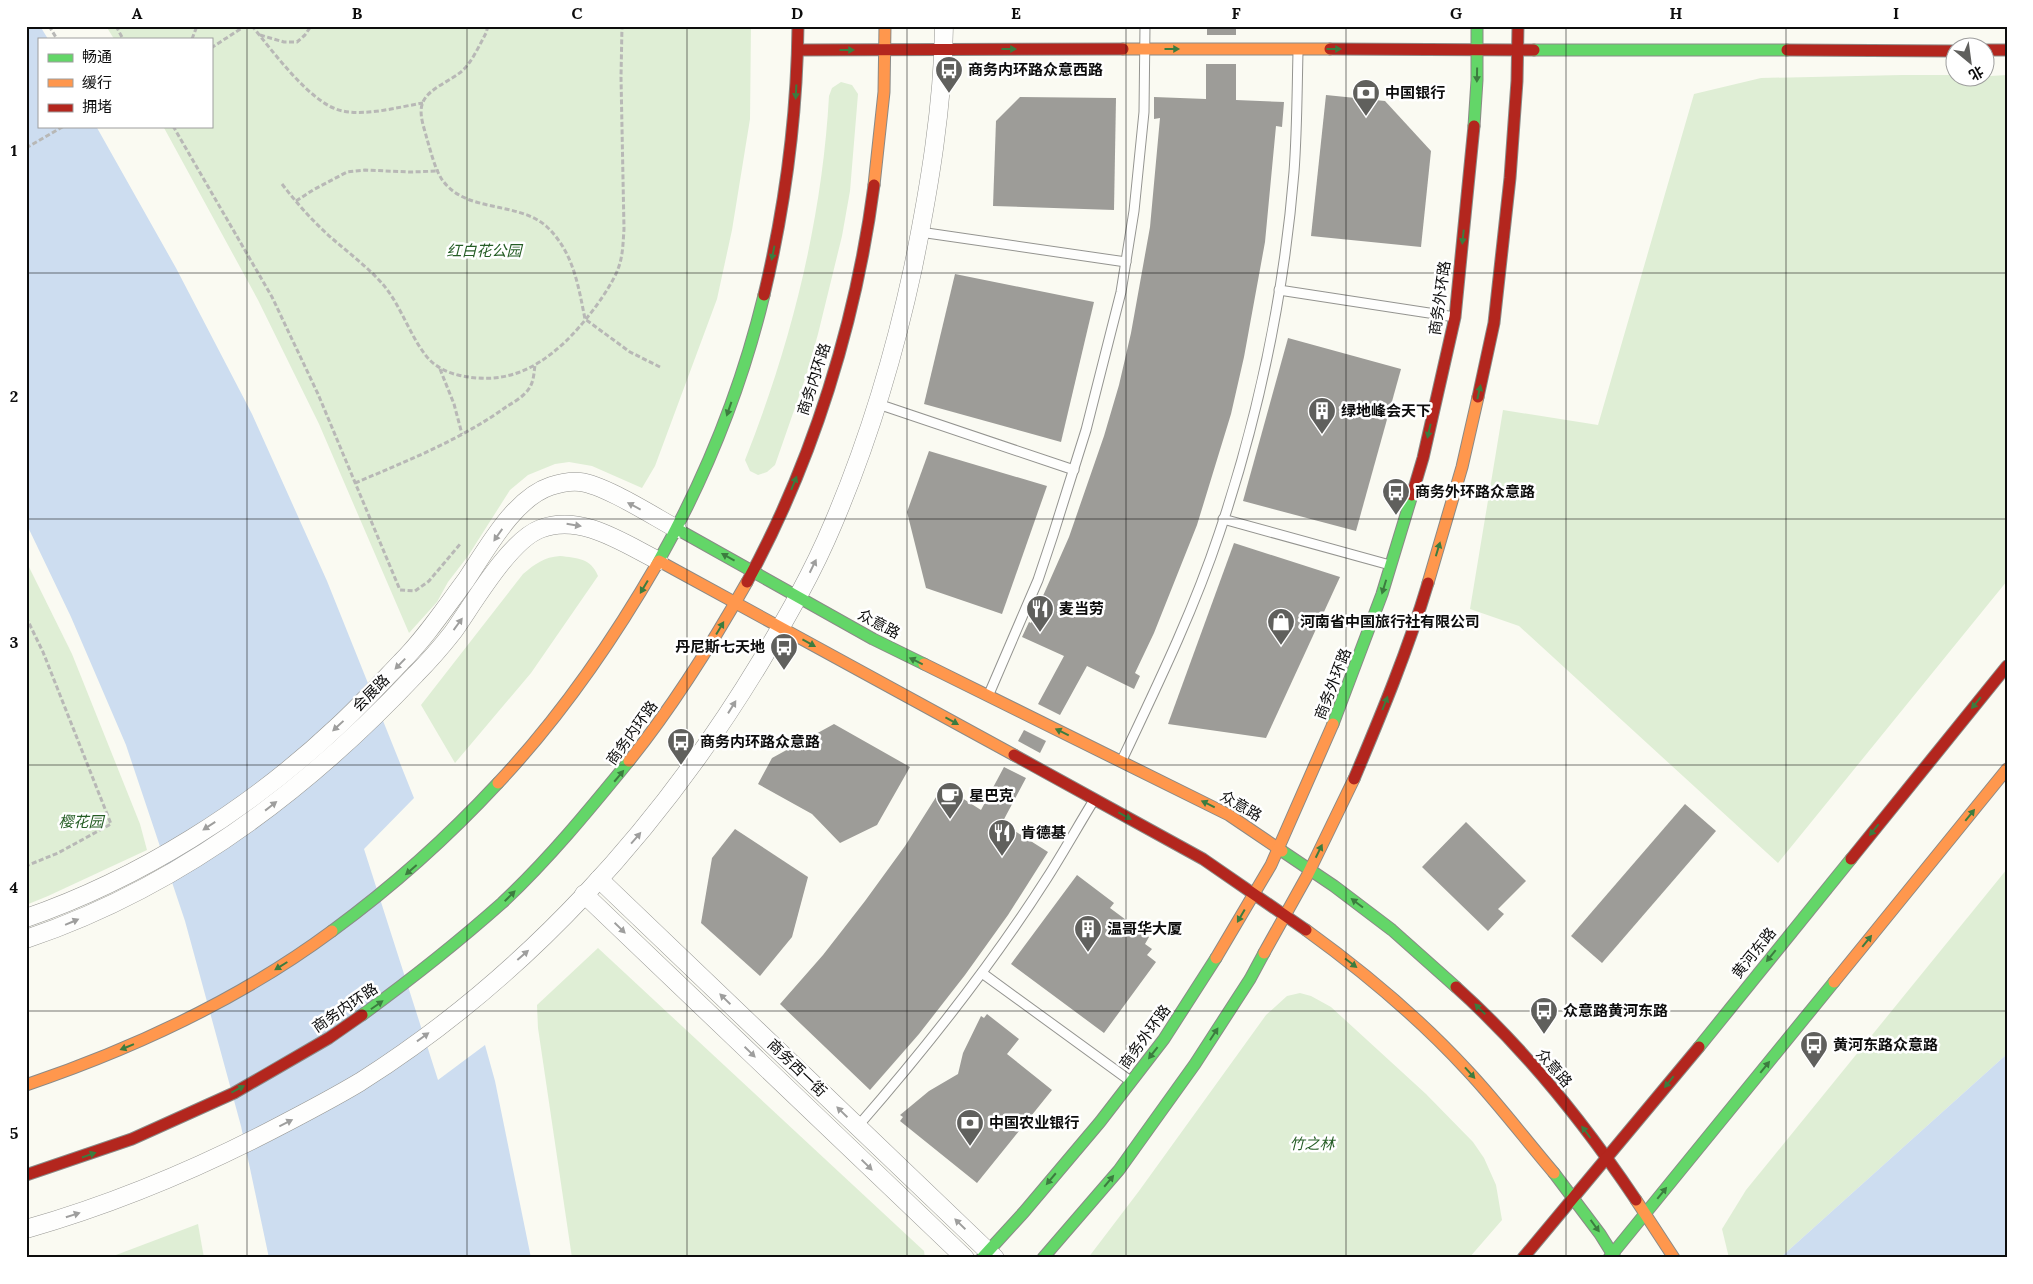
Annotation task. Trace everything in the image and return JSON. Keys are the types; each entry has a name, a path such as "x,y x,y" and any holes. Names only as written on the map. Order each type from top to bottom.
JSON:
{"street":[{"path":"26,1085 73,1069 171,1027 243,989 298,955 386,891 447,837 508,774 554,720 615,634 659,561 705,472 722,429 760,310 783,208 795,110 798,26"},
{"name":"商务内环路","path":"26,1175 94,1153 195,1111 271,1072 346,1027 404,986 500,906 566,838 622,773 688,681 752,571 784,507 803,460 832,376 845,331 869,223 882,116 885,26"},
{"path":"26,1229 112,1202 211,1161 310,1110 361,1081 439,1026 536,944 599,879 663,806 732,709 798,597 835,520 852,478 878,404 896,344 920,232 936,129 944,49 944,26"},
{"name":"商务外环路","path":"988,1256 1131,1082 1164,1038 1225,944 1279,848 1340,709 1363,650 1423,458 1454,317 1470,174 1477,80 1478,26"},
{"path":"1043,1258 1118,1170 1195,1064 1250,979 1310,869 1352,784 1400,664 1421,607 1462,467 1494,323 1510,178 1517,81 1518,26"},
{"path":"798,50 1946,51"},
{"name":"会展路","path":"26,918 76,899 136,870 207,828 255,795 337,728 384,680 435,623 508,520 535,493 563,482 581,482 623,500 677,529"},
{"name":"会展路","path":"26,939 97,911 142,888 218,844 268,810 351,741 418,673 451,634 508,555 522,540 538,530 555,524 570,523 593,529 659,561"},
{"name":"众意路","path":"677,529 872,639 1229,815 1310,869 1392,930 1476,1005 1550,1085 1606,1159 1674,1258"},
{"path":"659,561 1203,859 1286,914 1359,969 1439,1041 1469,1072 1538,1152 1574,1198 1612,1257 2007,769"},
{"name":"黄河东路","path":"1523,1258 1606,1159 2007,666"},
{"name":"商务西一街","path":"599,879 858,1126 988,1256"},
{"name":"商务西一街","path":"584,894 965,1258"}],"lane":[{"path":"988,696 1038,580 1074,470 1106,355 1121,292 1134,210 1144,112 1145,26"},
{"path":"1121,761 1175,650 1224,519 1254,416 1280,290 1294,172 1298,49"},
{"path":"920,232 1126,262"},
{"path":"1280,290 1454,317"},
{"path":"878,404 1074,470"},
{"path":"1224,519 1391,565"},
{"path":"858,1126 911,1065 982,973 1047,879 1094,800"},
{"path":"982,973 1131,1082"}],"path":[{"path":"48,26 56,38"},
{"path":"116,26 122,38"},
{"path":"192,38 197,26"},
{"path":"212,47 245,26"},
{"path":"252,26 295,77 323,103 333,109 358,112 423,103"},
{"path":"259,35 284,42 298,42 311,26"},
{"path":"488,26 482,40 463,70 430,93 423,103 422,118 430,149 442,180 459,194 474,201 517,210 544,224 556,237 570,258 585,319 630,352 660,367"},
{"path":"282,184 324,232 379,280 392,297 424,354 448,372 472,378 498,379 510,376 554,353 569,338 601,300 613,278 623,252 622,26"},
{"path":"26,148 61,128"},
{"path":"174,128 272,296 318,394 400,590 415,591 429,581 461,544"},
{"path":"296,202 313,190 347,172 365,170 439,171"},
{"path":"356,483 443,445 493,416 520,397 529,388 534,376 535,364"},
{"path":"440,367 454,404 462,434"},
{"path":"26,617 43,652 111,824 58,853 26,866"}],"green space":[{"name":"红白花公园","path":"106,26 751,26 750,119 732,230 717,299 655,466 642,488 592,466 569,462 555,464 528,475 510,490 468,556 448,582 437,602 409,633 319,424 258,300 164,128 212,128 212,38 113,38"},
{"path":"1946,75 1946,88 1996,88 1996,76 2007,75 2007,581 1778,863 1519,626 1470,609 1503,410 1598,425 1694,94 1761,78"},
{"path":"841,82 852,85 858,94 850,191 842,236 806,376 775,465 767,472 758,475 750,471 745,460 777,372 802,281 819,189 829,96 832,88"},
{"path":"560,556 578,558 587,562 598,576 531,673 455,763 421,705 523,574 540,562"},
{"name":"樱花园","path":"26,561 72,654 140,824 147,850 26,905"},
{"path":"2007,869 2007,1054 1780,1258 1729,1258 1722,1229 1746,1190"},
{"path":"598,948 924,1251 925,1258 572,1258 538,1028 537,1005"},
{"name":"竹之林","path":"1300,993 1311,996 1331,1007 1426,1094 1473,1142 1484,1158 1496,1185 1502,1220 1469,1258 1088,1258 1139,1191 1266,1015 1287,996"},
{"path":"198,1224 204,1258 108,1258"}],"water":[{"path":"26,26 40,26 47,38 38,38 38,128 97,128 176,268 252,414 327,581 414,798 364,849 438,1080 485,1045 495,1081 531,1258 269,1258 241,1126 185,921 126,745 71,617 26,523"},
{"path":"2007,1054 2007,1258 1780,1258"}],"building":[{"path":"1207,26 1236,26 1236,35 1207,35"},
{"path":"1206,64 1236,64 1236,100 1284,102 1282,127 1276,126 1265,242 1244,357 1231,414 1197,525 1154,633 1135,673 1140,676 1134,689 1087,666 1060,715 1038,704 1064,656 1022,637 1029,622 1031,623 1069,537 1104,436 1119,385 1131,333 1150,227 1160,118 1154,119 1154,97 1206,99"},
{"path":"1326,95 1385,101 1431,151 1421,247 1311,236"},
{"path":"1020,97 1116,98 1114,210 993,206 996,121"},
{"path":"955,274 1094,302 1061,442 924,404"},
{"name":"绿地峰会天下","path":"1288,338 1401,369 1356,531 1243,501"},
{"path":"929,451 1047,486 1002,614 926,588 907,512"},
{"path":"1234,543 1340,577 1266,738 1168,724"},
{"path":"834,724 910,767 877,825 840,843 812,814 758,784 772,758"},
{"path":"1024,730 1046,741 1040,753 1018,741"},
{"path":"1004,767 1026,778 1002,823 1048,852 1008,915 965,975 919,1034 870,1090 780,1004 823,955 865,901 905,846 943,786 981,810"},
{"path":"1685,804 1716,831 1602,963 1571,936"},
{"path":"1466,822 1526,881 1498,909 1504,914 1488,931 1422,867"},
{"path":"735,829 808,877 792,937 760,976 701,923 712,858"},
{"path":"1077,875 1114,903 1110,908 1149,937 1145,944 1152,949 1147,955 1156,962 1104,1033 1011,964"},
{"path":"987,1014 1019,1039 1007,1054 1052,1090 977,1183 900,1121 903,1117 900,1115 929,1091 958,1074 963,1053 981,1016 984,1018"}],"traffic: fast":[{"path":"1474,126 1477,80 1477,26"},
{"path":"1534,50 1787,50"},
{"path":"657,564 691,499 720,433 744,365 764,295"},
{"path":"1333,724 1382,594 1412,495"},
{"path":"677,529 873,639 924,664"},
{"path":"362,1015 433,961 519,887 552,852 629,761"},
{"path":"332,931 418,861 498,783"},
{"path":"1282,851 1334,886 1392,930 1456,987"},
{"path":"1699,1047 1851,859"},
{"path":"1043,1258 1119,1170 1195,1064 1250,979 1264,953"},
{"path":"982,1258 1024,1212 1100,1122 1164,1039 1216,958"},
{"path":"1609,1258 1834,982"},
{"path":"1554,1173 1600,1234 1615,1258"}],"traffic: slow":[{"path":"874,185 884,92 885,26"},
{"path":"1123,49 1330,49"},
{"path":"1428,583 1462,467 1478,397"},
{"path":"659,561 1014,755"},
{"path":"498,783 543,732 584,678 622,622 657,564"},
{"path":"629,761 661,719 691,674 747,582"},
{"path":"924,664 1229,815 1282,851"},
{"path":"1216,958 1271,865 1333,724"},
{"path":"1834,982 2007,769"},
{"path":"1264,953 1307,876 1354,779"},
{"path":"1306,930 1370,979 1430,1032 1501,1108 1554,1173"},
{"path":"26,1085 107,1055 185,1020 260,979 332,931"},
{"path":"1636,1200 1674,1258"}],"traffic: jam":[{"path":"764,295 784,195 795,94 798,26"},
{"path":"1478,397 1494,323 1510,178 1517,81 1518,26"},
{"path":"798,50 1123,49"},
{"path":"1330,49 1534,50"},
{"path":"1787,50 1946,51"},
{"path":"1996,50 2007,50"},
{"path":"1412,495 1423,458 1455,317 1474,126"},
{"path":"747,582 771,536 792,488 828,390 856,288 874,185"},
{"path":"1354,779 1403,658 1428,583"},
{"path":"1851,859 2007,666"},
{"path":"1014,755 1203,859 1306,930"},
{"path":"1456,987 1506,1036 1553,1088 1596,1143 1636,1200"},
{"path":"26,1175 132,1139 234,1093 329,1038 362,1015"},
{"path":"1523,1258 1699,1047"}],"place":[{"name":"商务内环路众意西路","path":"949,94"},
{"name":"中国银行","path":"1366,117"},
{"name":"绿地峰会天下","path":"1322,435"},
{"name":"商务外环路众意路","path":"1396,516"},
{"name":"麦当劳","path":"1040,633"},
{"name":"河南省中国旅行社有限公司","path":"1281,646"},
{"name":"丹尼斯七天地","path":"784,671"},
{"name":"商务内环路众意路","path":"681,766"},
{"name":"星巴克","path":"950,820"},
{"name":"肯德基","path":"1002,857"},
{"name":"温哥华大厦","path":"1088,953"},
{"name":"众意路黄河东路","path":"1544,1035"},
{"name":"黄河东路众意路","path":"1814,1069"},
{"name":"中国农业银行","path":"970,1147"}]}
